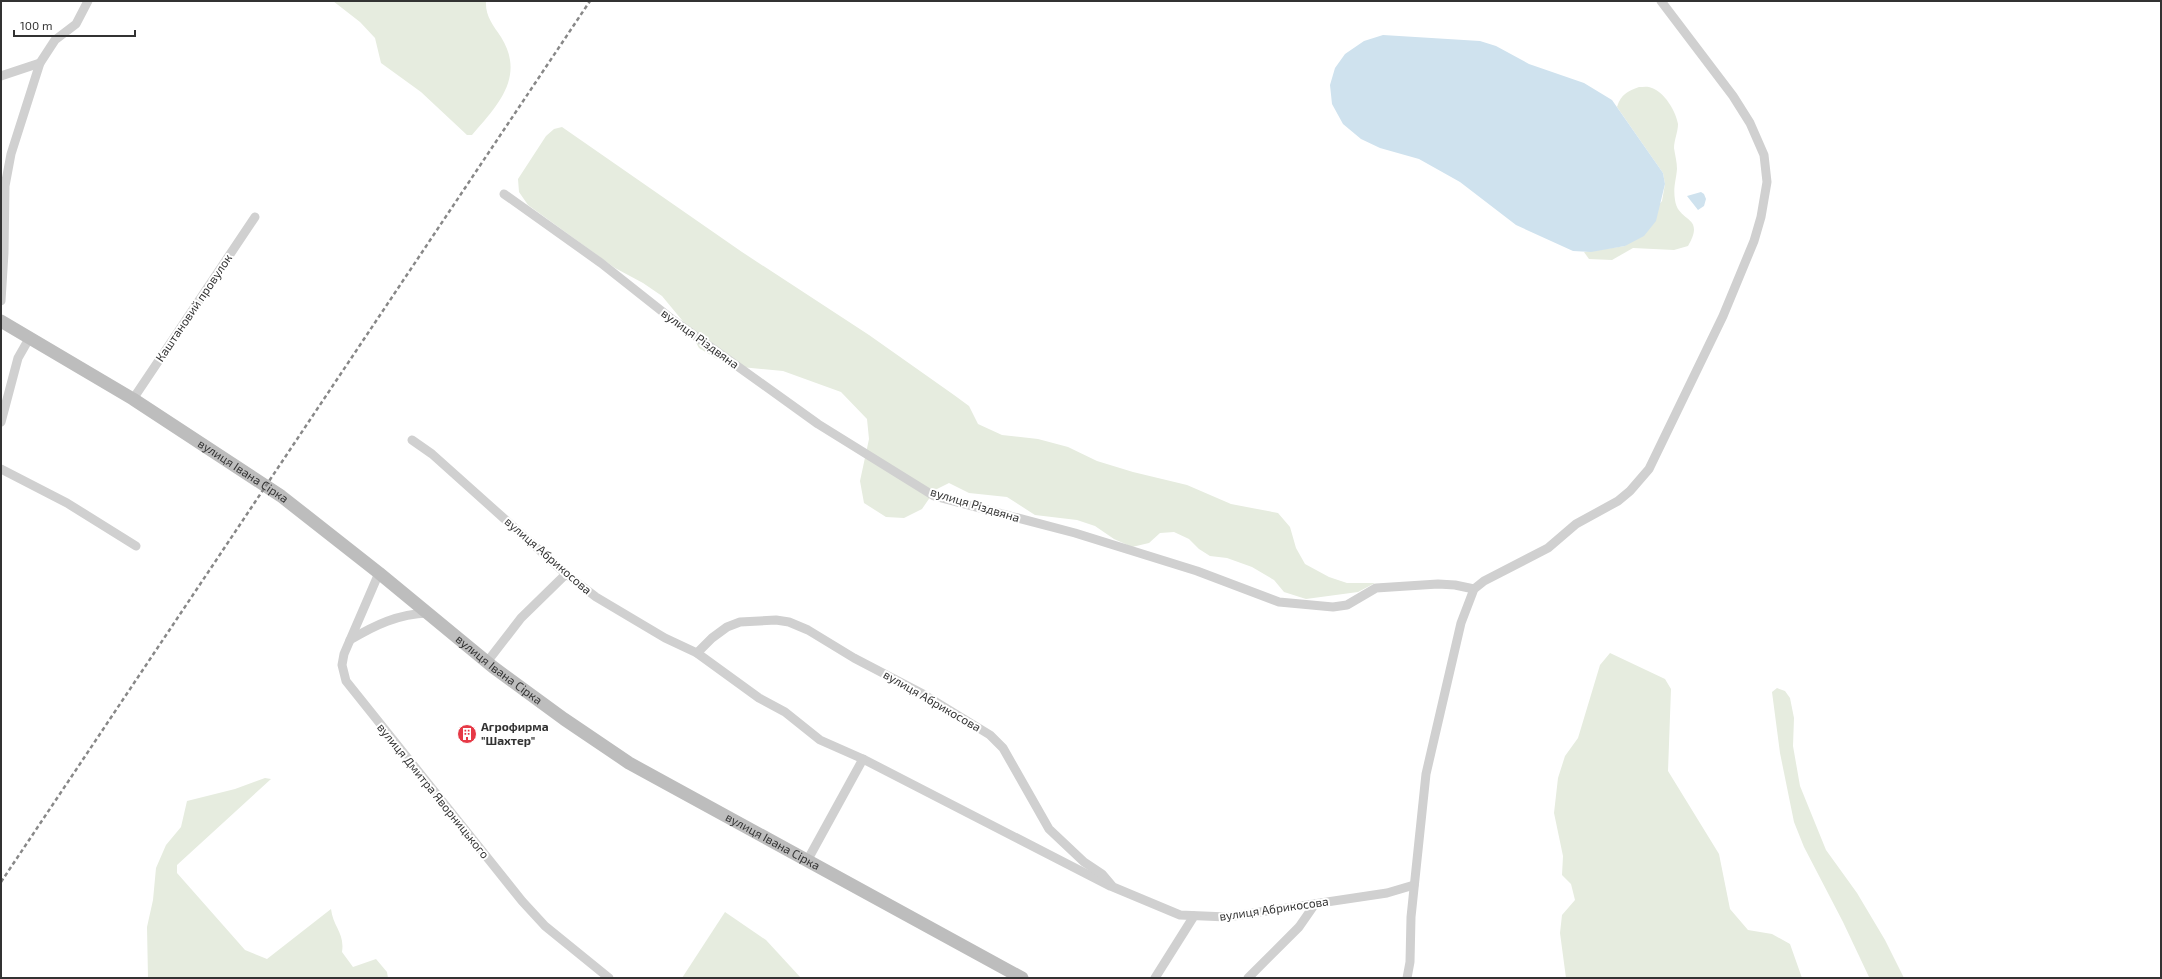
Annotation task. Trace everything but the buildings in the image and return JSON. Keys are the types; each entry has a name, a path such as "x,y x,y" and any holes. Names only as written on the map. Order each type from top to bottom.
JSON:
{"street":[{"path":"1,301 4,253 5,186 11,154 40,62 55,40 76,24 88,1"},
{"path":"1407,978 1410,962 1411,917 1426,774 1461,623 1474,590 1484,581 1548,548 1576,524 1618,501 1630,491 1649,469 1723,316 1754,241 1766,192 1767,182 1764,155 1750,123 1733,96 1661,1"},
{"path":"1,76 40,62"},
{"name":"вулиця Різдвяна","path":"504,194 601,262 673,320 818,424 934,496 1097,540 1196,571 1279,602 1333,607 1347,605 1376,588 1455,584 1474,590"},
{"name":"Каштановий провулок","path":"133,398 255,217"},
{"name":"вулиця Івана Сірка","path":"1,321 133,398 281,496 379,573 487,662 564,719 629,763 1022,978"},
{"path":"1,422 18,358 30,337"},
{"name":"вулиця Абрикосова","path":"412,440 432,454 566,574 596,597 665,638 697,653 759,698 785,712 820,740 863,759 1113,888 1180,914 1227,917 1386,893 1414,885"},
{"path":"1,469 73,506 136,546"},
{"name":"вулиця Дмитра Яворницького","path":"379,573 343,660 342,670 346,681 352,691 522,901 545,926 609,978"},
{"path":"487,662 521,618 566,574"},
{"path":"350,640 368,629 395,618 415,613 428,613"},
{"name":"вулиця Абрикосова","path":"697,653 720,632 740,622 763,619 789,622 808,630 854,658 924,694 990,735 1003,748 1049,830 1084,862 1102,874 1113,888"},
{"path":"807,861 863,759"},
{"path":"1248,978 1299,927 1316,904"},
{"path":"1155,978 1194,916"}],"shaded area":[{"path":"333,1 486,1 488,16 501,37 508,52 511,65 509,78 499,102 472,135 467,135 421,92 381,63 375,38 360,22"},
{"path":"1639,87 1650,87 1661,93 1675,113 1678,127 1674,148 1677,169 1674,195 1677,207 1693,224 1693,236 1688,246 1674,250 1633,248 1612,260 1589,259 1584,252 1625,246 1662,201 1665,184 1663,173 1617,107 1625,94"},
{"path":"562,127 742,252 869,335 954,395 969,406 978,424 1002,435 1038,439 1068,447 1097,461 1133,472 1187,485 1231,504 1278,513 1290,527 1296,548 1305,564 1329,577 1347,583 1375,583 1358,592 1306,599 1284,592 1274,580 1252,567 1227,558 1210,556 1199,549 1189,539 1174,532 1160,533 1149,543 1132,547 1114,539 1095,526 1077,520 1035,515 1007,497 969,493 949,483 935,490 922,509 904,518 886,517 864,503 860,481 869,439 867,419 841,392 783,371 741,367 715,358 699,348 686,325 662,296 643,283 615,268 528,205 519,192 518,179 546,136 554,129"},
{"path":"1610,653 1665,679 1671,689 1668,771 1719,854 1730,909 1748,930 1772,934 1790,944 1802,978 1566,978 1560,933 1562,915 1575,900 1571,884 1562,875 1563,856 1554,813 1558,778 1565,756 1578,738 1600,665"},
{"path":"1777,688 1785,691 1790,698 1794,718 1793,746 1800,786 1826,850 1857,893 1885,940 1904,978 1868,978 1869,977 1843,922 1804,847 1794,822 1780,753 1772,692"},
{"path":"265,778 271,779 177,865 177,873 245,950 267,959 331,909 342,940 342,952 353,967 376,959 387,972 388,978 148,978 147,927 153,900 156,868 166,845 181,827 187,801 235,789"},
{"path":"725,912 766,940 801,978 682,978"}],"water":[{"path":"1383,35 1480,41 1496,46 1529,64 1584,83 1612,100 1663,173 1665,184 1656,221 1644,236 1625,246 1591,252 1573,251 1516,225 1460,182 1419,159 1380,148 1361,139 1343,124 1332,104 1330,85 1335,68 1345,54 1364,41"},
{"path":"1701,192 1704,194 1706,199 1704,206 1698,210 1687,196"}],"railway":[{"path":"1,882 590,1"}],"place":[{"name":"Агрофирма \"Шахтер\"","path":"467,734"}]}
